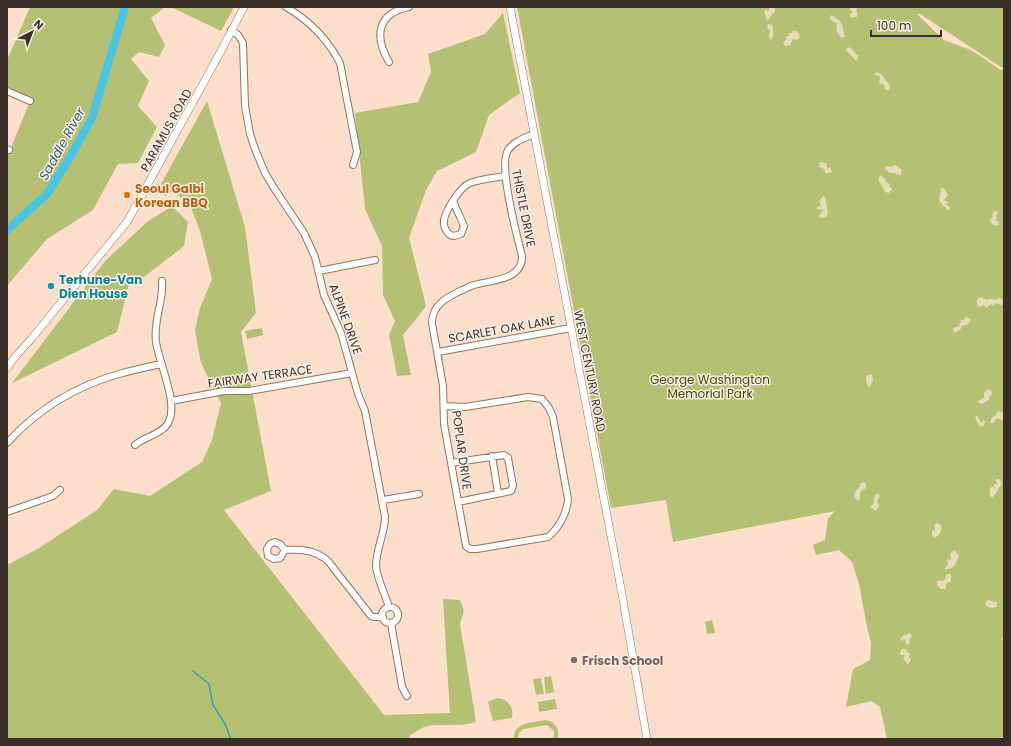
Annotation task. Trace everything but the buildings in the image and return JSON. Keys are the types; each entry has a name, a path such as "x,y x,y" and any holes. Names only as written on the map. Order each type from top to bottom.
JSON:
{"main road":[{"name":"PARAMUS ROAD","path":"7,368 127,222 208,76 244,7"},
{"name":"WEST CENTURY ROAD","path":"510,7 647,739"}],"street":[{"path":"286,7 303,18 319,32 340,63 357,152 354,165"},
{"path":"389,62 384,54 381,37 383,23 394,11 409,7"},
{"name":"ALPINE DRIVE","path":"231,30 238,35 243,43 245,106 250,134 255,149 274,188 304,233 315,257 324,295 341,333 358,394 365,411 383,500 385,523 376,565 389,608"},
{"path":"7,91 30,101"},
{"name":"THISTLE DRIVE","path":"446,298 472,285 504,278 519,270 522,264 522,256 505,176 505,156 509,148 517,142 534,134"},
{"path":"453,202 464,226 461,234 454,236 450,235 444,224 444,218 453,202 463,186 470,183 505,176"},
{"path":"319,271 375,260"},
{"path":"135,445 167,425 171,416 171,401 156,344 155,334 156,316 163,290 162,281"},
{"name":"POPLAR DRIVE","path":"444,406 465,407 528,397 542,399 547,404 553,417 568,499 566,510 557,529 548,537 473,550 466,546 444,424 443,386 433,331 432,316 436,308 446,298"},
{"name":"SCARLET OAK LANE","path":"438,352 571,328"},
{"path":"7,443 35,416 58,400 91,384 119,374 161,364"},
{"name":"FAIRWAY TERRACE","path":"171,401 224,391 249,391 352,373"},
{"path":"451,463 492,456 504,455 508,458 513,486 511,491 458,502"},
{"path":"492,456 498,493"},
{"path":"7,512 53,496 60,490"},
{"path":"383,500 419,494"},
{"path":"285,550 309,550 323,557 328,561 371,616 383,617"},
{"path":"389,608 395,609 398,613 396,620 391,622 385,621 383,617 384,611 389,608"},
{"path":"391,622 402,687 407,696"}],"green space":[{"path":"30,7 165,7 151,18 165,45 159,57 139,52 131,59 149,81 138,106 157,127 138,163 118,164 93,210 47,239 7,286 7,149 10,150 30,101 7,91 7,60"},
{"path":"171,7 234,7 221,31"},
{"name":"George Washington Memorial Park","path":"517,7 1004,7 1004,69 920,14 917,14 944,40 971,50 1001,70 1004,70 1004,637 1001,639 1004,640 1004,739 887,739 880,707 872,701 846,707 853,669 870,660 871,643 859,584 852,562 839,550 816,555 813,545 825,540 828,518 835,511 673,542 666,500 611,508"},
{"path":"503,13 520,93 489,115 476,152 437,171 426,190 409,238 426,306 403,335 411,375 397,376 389,335 395,321 383,295 382,246 365,209 355,113 418,102 431,72 428,54 485,34"},
{"path":"207,101 245,227 256,313 241,332 271,491 224,510 384,715 450,713 443,599 460,600 463,615 460,624 476,722 462,725 433,725 424,727 410,735 409,739 7,739 7,565 39,548 97,510 114,489 150,496 202,462 212,440 221,403 201,363 195,330 200,308 212,279 200,231 191,208 173,190 165,196 157,191"},
{"path":"172,206 188,222 184,246 144,277 130,280 117,332 12,383 105,261 147,222"},
{"path":"262,328 263,335 247,339 245,331"},
{"path":"712,620 715,633 707,634 705,622"},
{"path":"551,676 554,692 546,694 544,677"},
{"path":"541,678 544,694 536,695 533,679"},
{"path":"497,698 504,700 509,704 512,710 512,718 493,721 488,702"},
{"path":"555,699 557,709 539,712 538,702"},
{"path":"545,720 552,722 558,729 557,739 552,739 554,736 554,731 547,725 523,729 519,733 518,739 514,739 515,733 520,726"}],"sand":[{"path":"770,7 774,7 775,11 767,21 764,12 765,10 769,11"},
{"path":"851,7 857,8 857,17 850,17 850,14 853,12 850,10"},
{"path":"832,15 841,22 845,37 842,38 839,35 837,23 830,20 830,16"},
{"path":"768,24 772,25 773,31 773,37 770,41 770,30 767,28"},
{"path":"793,30 798,32 800,37 797,40 793,39 790,45 785,46 783,43 786,40 786,37 789,36 789,33 792,33"},
{"path":"849,47 855,52 855,54 858,55 857,60 855,60 846,50"},
{"path":"877,72 882,75 890,86 889,90 885,90 884,84 879,83 880,77 874,74"},
{"path":"820,162 826,163 828,169 830,167 832,172 826,174 824,169 819,167"},
{"path":"896,165 902,170 901,175 897,172 897,175 895,173 890,173 885,169 886,166 891,167"},
{"path":"880,175 890,184 889,186 892,189 889,193 885,192 878,180"},
{"path":"941,188 944,188 948,195 944,200 948,202 946,204 950,207 950,210 947,210 939,200"},
{"path":"823,196 825,197 828,214 823,218 819,217 819,215 824,210 816,208 821,205 819,201"},
{"path":"994,211 998,212 995,220 998,221 998,226 993,225 990,221 990,219 993,218 992,215"},
{"path":"980,297 988,300 989,298 995,300 999,298 1002,299 1004,303 1001,305 996,303 993,306 991,304 986,308 984,305 979,307 977,300"},
{"path":"966,316 971,320 968,324 962,326 960,330 955,333 953,330 954,328 959,326 961,320 964,320"},
{"path":"870,374 872,375 873,380 869,388 866,376"},
{"path":"988,389 991,390 992,394 989,397 989,400 980,404 978,401 984,398 984,393"},
{"path":"998,411 1003,413 1004,421 997,418 993,423 990,423 992,417 995,416"},
{"path":"977,415 981,423 983,420 985,421 984,426 980,427 975,418"},
{"path":"996,479 999,479 1002,483 992,498 990,496 990,489 992,486 994,488 994,484 997,485"},
{"path":"865,482 866,488 860,492 860,499 858,501 854,496 855,492 861,483"},
{"path":"878,493 880,496 877,501 879,505 876,511 870,507 874,503 874,498"},
{"path":"937,523 941,525 941,531 939,535 934,538 932,536 932,531 935,530 934,525"},
{"path":"954,550 959,555 957,561 953,567 945,570 946,566 948,565 947,559 951,560 950,554"},
{"path":"946,574 951,574 951,581 946,584 946,589 941,589 937,585 937,582 939,580 943,581 946,578"},
{"path":"989,600 997,602 997,606 993,608 986,606 986,601"},
{"path":"908,633 911,634 912,637 909,639 910,643 907,645 905,642 906,639 901,641 900,638"},
{"path":"902,649 905,649 910,654 909,657 911,660 908,664 903,659 905,655 901,655 900,653"}],"waterway":[{"name":"Saddle River","path":"7,230 47,194 92,118 125,7"},
{"path":"193,671 209,684 213,705 225,724 231,739"}],"place":[{"name":"Seoul Galbi Korean BBQ","path":"127,195"},
{"name":"Terhune-Van Dien House","path":"51,286"},
{"name":"Frisch School","path":"574,660"}]}
